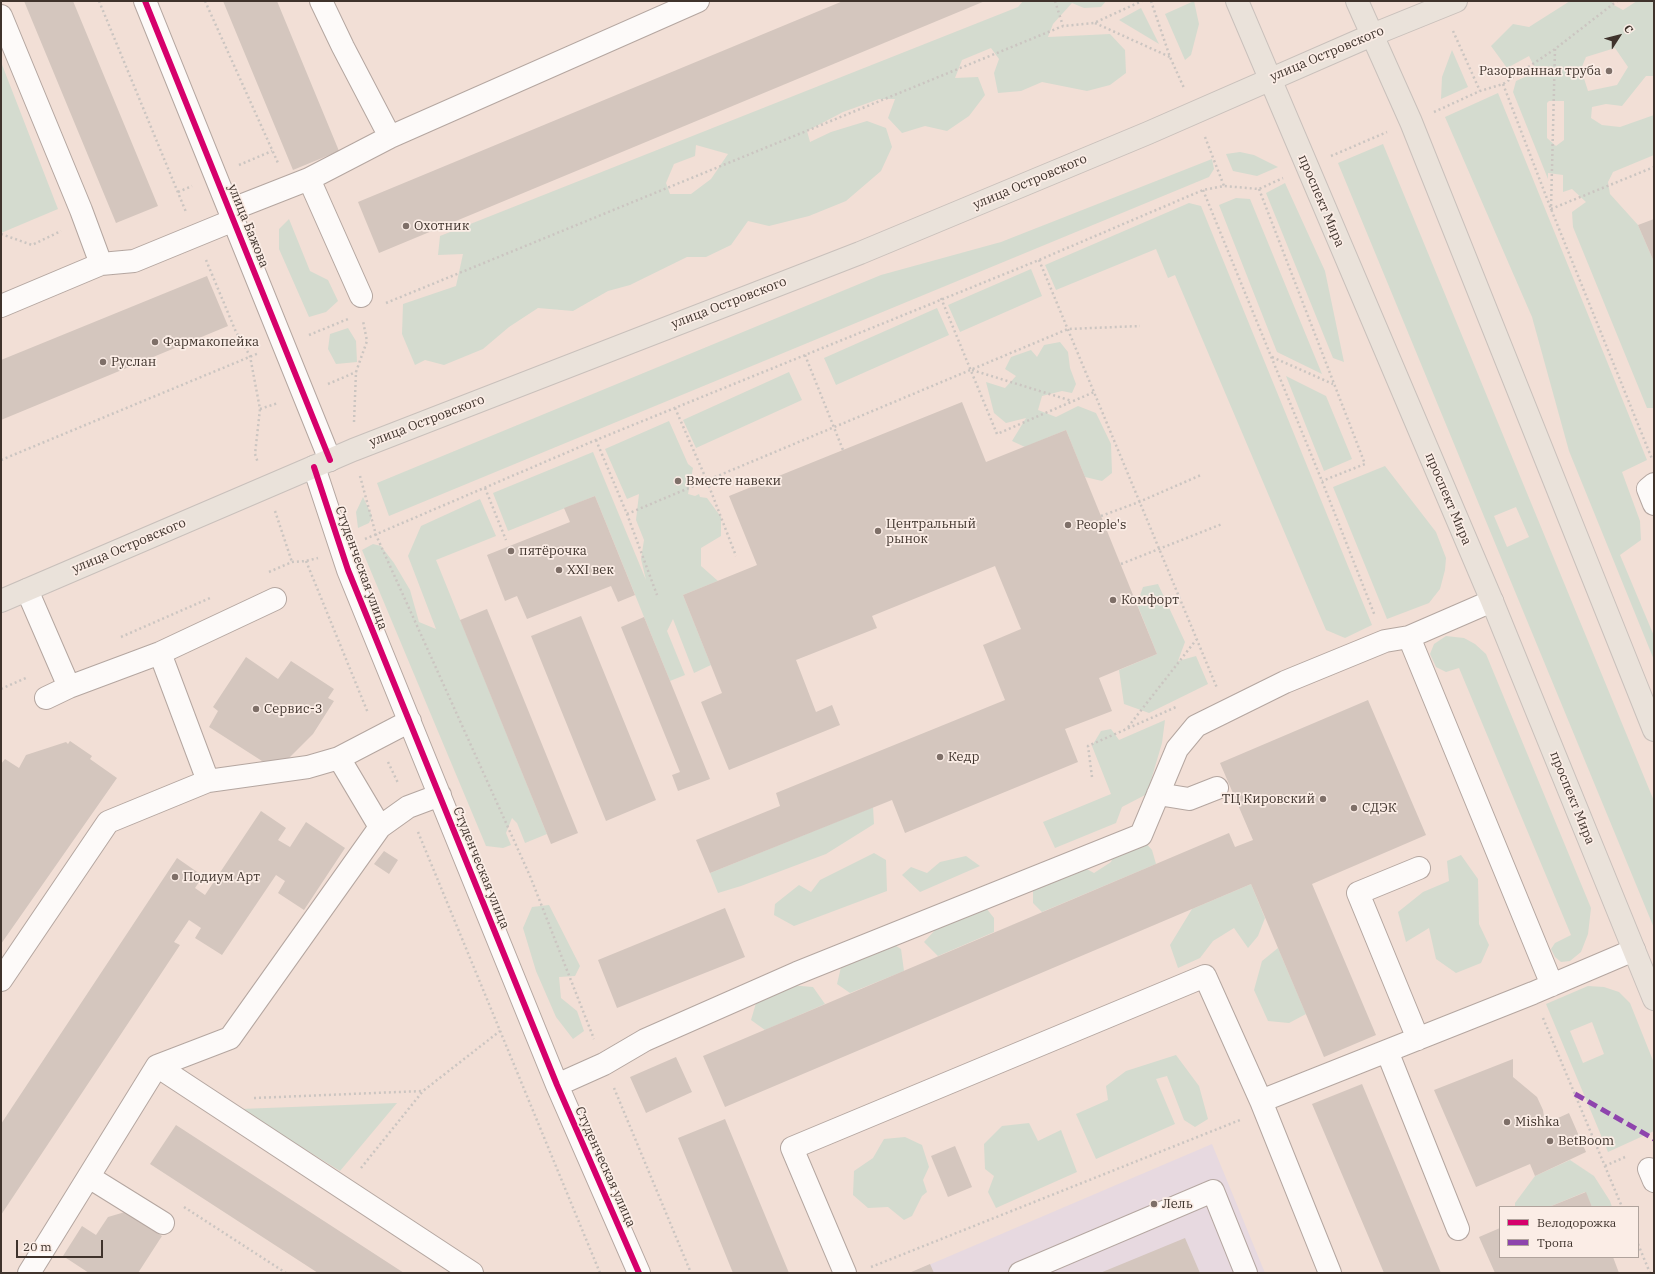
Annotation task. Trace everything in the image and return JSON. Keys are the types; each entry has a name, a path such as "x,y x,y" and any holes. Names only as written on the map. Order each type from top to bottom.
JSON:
{"main road":[{"name":"проспект Мира","path":"1237,1 1492,601 1654,998"},
{"path":"1357,1 1411,122 1654,730"},
{"name":"улица Островского","path":"1,601 353,450 860,253 1155,130 1372,35 1449,4"}],"street":[{"name":"улица Бажова","path":"145,1 284,345 322,464"},
{"path":"321,1 343,47 390,136"},
{"path":"1,306 101,264 134,261 195,236 232,215 289,187 309,179 390,136 698,1"},
{"path":"1,16 81,210 101,264"},
{"path":"309,179 361,305"},
{"name":"Студенческая улица","path":"322,464 340,551 557,1085 639,1273"},
{"path":"1654,484 1648,489 1654,504"},
{"path":"27,590 69,687"},
{"path":"46,698 69,687 160,653 275,599"},
{"path":"557,1085 604,1064 645,1040 797,973 1141,835 1177,749 1196,726 1285,682 1385,641 1409,636 1492,601"},
{"path":"1409,636 1552,985"},
{"path":"160,653 208,781"},
{"path":"1,980 108,822 208,781 308,767 339,758 410,721"},
{"path":"339,758 380,827"},
{"path":"1158,794 1189,799 1217,788"},
{"path":"29,1273 157,1066 230,1038 380,827 408,808 440,795"},
{"path":"1418,1039 1358,893 1419,868"},
{"path":"1263,1105 1387,1051 1552,985 1634,950"},
{"path":"845,1273 792,1148 1205,976 1263,1105 1330,1273"},
{"path":"1387,1051 1458,1228"},
{"path":"157,1066 472,1273"},
{"path":"89,1176 163,1223"},
{"path":"1020,1273 1213,1191 1246,1273"}],"path":[{"path":"99,1 195,236 236,332 250,356 260,409 255,454 292,562"},
{"path":"205,1 289,187"},
{"path":"1055,1 1064,26"},
{"path":"384,304 1064,26 1094,23 1142,1"},
{"path":"263,575 292,562 306,561 340,551 596,440 941,298 1039,260 1204,190 1224,186 1259,189 1306,166 1480,91 1503,84 1555,49 1617,1"},
{"path":"1449,4 1480,91"},
{"path":"1094,23 1170,57"},
{"path":"1551,209 1555,49"},
{"path":"1503,84 1551,209 1654,463"},
{"path":"1551,209 1654,167"},
{"path":"1259,189 1364,464 1322,481"},
{"path":"1204,190 1385,641"},
{"path":"1,234 32,245 65,229 81,210"},
{"path":"1039,260 1158,550 1217,689 1210,692"},
{"path":"941,298 972,370 997,434 1094,392"},
{"path":"1,460 250,356 284,345 361,305 367,341 356,372 353,450 376,535 530,876 604,1064 691,1273"},
{"path":"627,514 1068,329 1140,326"},
{"path":"805,354 843,450"},
{"path":"1272,357 1334,384"},
{"path":"972,370 1072,402"},
{"path":"675,408 707,481 736,556"},
{"path":"596,440 627,514 657,594"},
{"path":"1101,516 1139,502 1201,475"},
{"path":"485,488 506,540"},
{"path":"1121,564 1222,524"},
{"path":"306,561 600,1273"},
{"path":"117,639 212,597"},
{"path":"1127,728 1197,639"},
{"path":"1,689 59,665"},
{"path":"1092,777 1088,746 1182,704"},
{"path":"344,1189 423,1091 500,1031"},
{"path":"249,1098 423,1091"},
{"path":"870,1267 1263,1105"},
{"path":"181,1205 286,1273"},
{"path":"1639,1246 1650,1273"}],"shaded area":[{"path":"1023,1 1106,1 1101,7 1084,8 1072,3 1053,24 1048,37 1110,34 1125,50 1126,73 1110,85 1087,91 1042,82 1021,91 998,93 994,73 999,59 991,48 962,60 955,78 978,77 985,95 969,116 947,131 925,126 902,133 888,118 895,99 879,99 843,112 807,131 810,142 831,132 867,121 886,128 892,147 881,171 846,201 809,216 769,226 748,221 731,245 706,257 687,257 630,285 608,291 573,311 538,308 509,327 483,349 444,365 425,360 415,365 402,334 403,304 456,286 463,254 438,255 440,236 1018,7","holes":["696,145 728,154 711,179 691,194 670,194 666,183 674,164 695,156"]},
{"path":"1194,1 1199,24 1191,55 1185,60 1165,14"},
{"path":"1570,1 1613,1 1612,4 1623,10 1637,1 1654,1 1654,76 1646,76 1622,106 1606,104 1592,107 1591,118 1602,125 1620,127 1654,115 1654,155 1613,172 1608,182 1610,194 1638,225 1654,262 1654,408 1647,408 1573,227 1572,212 1586,202 1572,189 1563,192 1563,175 1548,173 1548,179 1513,92 1516,81 1527,76 1535,68 1529,56 1507,68 1491,46 1513,24 1529,27","holes":["1615,48 1628,67 1617,85 1588,91 1581,69 1586,57","1549,101 1564,101 1564,140 1556,146 1547,138 1547,103"]},
{"path":"1141,8 1159,44 1119,20"},
{"path":"1452,50 1468,87 1441,99 1442,77"},
{"path":"1,62 58,209 1,233"},
{"path":"1498,93 1647,460 1622,472 1640,521 1641,540 1620,555 1654,636 1654,660 1569,451 1532,317 1445,117"},
{"path":"1383,144 1654,801 1654,928 1338,163","holes":["1516,507 1529,537 1507,547 1494,516"]},
{"path":"1240,152 1254,155 1278,167 1257,176 1233,171 1226,154"},
{"path":"1212,159 1214,169 1209,177 389,516 377,483 881,275 1001,242"},
{"path":"1285,183 1325,271 1344,362 1333,358 1266,193"},
{"path":"1236,198 1250,199 1322,374 1277,352 1219,205"},
{"path":"1189,203 1201,206 1372,625 1345,638 1326,630 1175,275 1168,278 1156,249 1056,290 1045,265"},
{"path":"289,219 310,271 328,280 338,301 326,312 309,317 279,249 279,229"},
{"path":"1031,269 1042,296 960,332 948,305"},
{"path":"937,308 949,335 836,385 824,358"},
{"path":"348,328 356,341 357,362 336,364 328,349 330,334"},
{"path":"1060,342 1068,352 1070,368 1076,384 1072,393 1062,391 1042,396 1038,410 1056,417 1078,406 1096,413 1111,444 1112,473 1102,481 1085,477 1066,430 1025,447 1012,441 1026,418 1006,423 994,413 986,382 1005,388 1016,376 1005,369 1011,357 1031,350 1037,357 1044,345"},
{"path":"789,372 802,400 696,448 683,420"},
{"path":"1286,376 1326,396 1352,459 1324,471"},
{"path":"669,421 688,464 693,468 688,494 695,496 699,494 700,497 707,498 721,517 721,536 701,548 701,566 718,581 683,595 711,665 694,673 673,619 667,631 685,675 670,681 595,496 508,531 493,493 593,452 646,580 641,559 644,540 636,520 639,494 627,499 605,449"},
{"path":"1385,466 1436,532 1446,558 1445,570 1440,589 1429,603 1387,619 1333,487"},
{"path":"363,497 372,516 369,523 358,528 356,512"},
{"path":"480,499 496,536 436,560 547,834 525,843 517,823 512,818 506,833 511,845 503,848 486,846 362,550 373,544 381,546 394,563 410,590 419,622 436,629 408,556 421,526"},
{"path":"1158,584 1185,642 1178,661 1196,656 1208,684 1149,713 1124,704 1119,670 1157,654 1137,604 1143,587"},
{"path":"1446,636 1464,638 1475,644 1486,654 1591,908 1588,934 1581,952 1570,961 1561,962 1555,957 1551,949 1555,943 1571,935 1459,668 1446,672 1436,667 1430,654 1434,644"},
{"path":"1165,720 1162,743 1147,794 1122,807 1116,823 1055,848 1043,822 1111,794 1092,746 1101,731 1111,729 1119,740"},
{"path":"873,807 874,824 826,854 741,886 718,893 710,873"},
{"path":"1143,840 1152,850 1156,864 1042,912 1033,903 1033,886 1081,866 1094,873 1111,862 1117,846"},
{"path":"874,853 886,860 887,891 794,926 774,915 775,904 799,885 811,892 820,880"},
{"path":"1461,855 1478,879 1479,924 1489,945 1481,963 1456,973 1436,959 1429,928 1406,942 1398,912 1423,892 1449,881 1447,861"},
{"path":"966,856 980,866 920,892 902,875 911,867 927,873 940,862"},
{"path":"1251,884 1265,918 1258,936 1248,948 1234,928 1213,941 1200,958 1178,968 1170,945 1192,909"},
{"path":"549,905 580,966 575,976 559,977 561,998 577,1011 584,1031 573,1039 556,1017 536,971 523,928 532,907"},
{"path":"986,908 994,918 994,932 938,956 924,942 936,929"},
{"path":"893,944 901,949 904,971 850,993 837,984 841,967"},
{"path":"1278,948 1306,1014 1289,1023 1268,1021 1254,990 1262,961"},
{"path":"789,985 813,987 825,1004 765,1030 751,1020 756,1003"},
{"path":"1588,986 1604,987 1619,992 1630,1003 1654,1063 1654,1131 1608,1152 1546,1004","holes":["1592,1022 1604,1054 1583,1063 1570,1031"]},
{"path":"1176,1055 1199,1086 1208,1119 1195,1127 1184,1120 1167,1076 1156,1079 1175,1124 1096,1159 1076,1114 1108,1100 1106,1086 1126,1071"},
{"path":"397,1103 340,1171 240,1109"},
{"path":"1029,1123 1038,1141 1061,1130 1077,1172 996,1208 988,1192 994,1176 985,1169 984,1144 1002,1126"},
{"path":"905,1137 922,1145 929,1167 923,1180 927,1192 922,1196 912,1216 904,1220 888,1207 868,1208 853,1195 854,1171 873,1158 884,1139"},
{"name":"Лель","path":"1212,1144 1265,1273 910,1273"},
{"path":"1570,1160 1594,1176 1612,1206 1592,1206 1585,1192 1551,1206 1515,1206 1515,1203 1535,1176"}],"building":[{"path":"24,1 73,1 158,206 116,223"},
{"path":"223,1 277,1 339,151 293,170"},
{"path":"843,1 985,1 379,253 358,202"},
{"path":"1654,219 1654,262 1638,225"},
{"path":"207,276 228,326 1,420 1,360"},
{"path":"962,402 986,462 1066,430 1157,654 1099,678 1112,711 1065,729 1078,762 905,833 892,800 710,873 696,840 780,806 776,793 1005,700 983,645 1021,629 995,566 872,616 877,628 796,660 816,712 832,705 840,725 729,770 701,702 722,693 683,595 757,565 729,496"},
{"name":"XXI век","path":"595,496 635,595 618,602 611,586 527,619 517,596 505,601 487,555 570,522 564,508"},
{"path":"487,609 578,833 551,844 460,620"},
{"path":"581,616 656,800 606,821 531,636"},
{"path":"644,617 710,779 678,791 672,775 680,772 621,627"},
{"path":"246,657 278,679 291,661 334,689 328,698 334,701 313,734 288,759 274,764 262,761 209,727 218,711 213,707"},
{"path":"1368,700 1426,835 1312,884 1376,1035 1324,1057 1251,884 725,1107 703,1056 1229,833 1235,847 1253,840 1220,763"},
{"path":"70,741 92,756 90,759 117,778 1,944 1,764 5,759 19,768 26,755 66,742 68,744"},
{"path":"261,811 286,828 278,840 290,847 306,822 345,848 304,910 278,893 285,881 276,875 222,955 195,938 201,928 189,920 174,942 180,945 1,1215 1,1124 177,858 203,876 195,888 205,895"},
{"path":"384,851 398,860 389,874 374,864"},
{"path":"725,908 745,957 617,1008 598,960"},
{"path":"676,1057 692,1092 646,1113 630,1077"},
{"path":"1513,1059 1513,1077 1537,1097 1543,1110 1545,1124 1569,1113 1586,1152 1535,1176 1530,1164 1476,1187 1434,1090"},
{"path":"1362,1084 1441,1273 1384,1273 1312,1104"},
{"path":"725,1119 789,1273 733,1273 678,1138"},
{"path":"176,1125 404,1273 318,1273 150,1164"},
{"path":"955,1146 972,1187 948,1197 931,1156"},
{"path":"1586,1192 1592,1206 1551,1206"},
{"path":"125,1212 162,1236 138,1273 89,1273 63,1256 82,1226 96,1235 108,1217"},
{"path":"1499,1228 1499,1258 1613,1258 1619,1273 1495,1273 1479,1237"},
{"path":"1185,1238 1200,1273 1100,1273"},
{"path":"930,1264 934,1273 909,1273"}],"marked path":[{"path":"1575,1094 1654,1139"}],"cycle path":[{"path":"145,1 330,460"},
{"path":"314,467 348,570 557,1085 639,1273"}],"place":[{"name":"Разорванная труба","path":"1609,71"},
{"name":"Охотник","path":"406,226"},
{"name":"Фармакопейка","path":"155,342"},
{"name":"Руслан","path":"103,362"},
{"name":"Вместе навеки","path":"678,481"},
{"name":"People's","path":"1068,525"},
{"name":"Центральный рынок","path":"878,531"},
{"name":"пятёрочка","path":"511,551"},
{"name":"XXI век","path":"559,570"},
{"name":"Комфорт","path":"1113,600"},
{"name":"Сервис-3","path":"256,709"},
{"name":"Кедр","path":"940,757"},
{"name":"ТЦ Кировский","path":"1323,799"},
{"name":"СДЭК","path":"1354,808"},
{"name":"Подиум Арт","path":"175,877"},
{"name":"Mishka","path":"1507,1122"},
{"name":"BetBoom","path":"1550,1141"},
{"name":"Лель","path":"1154,1204"}]}
